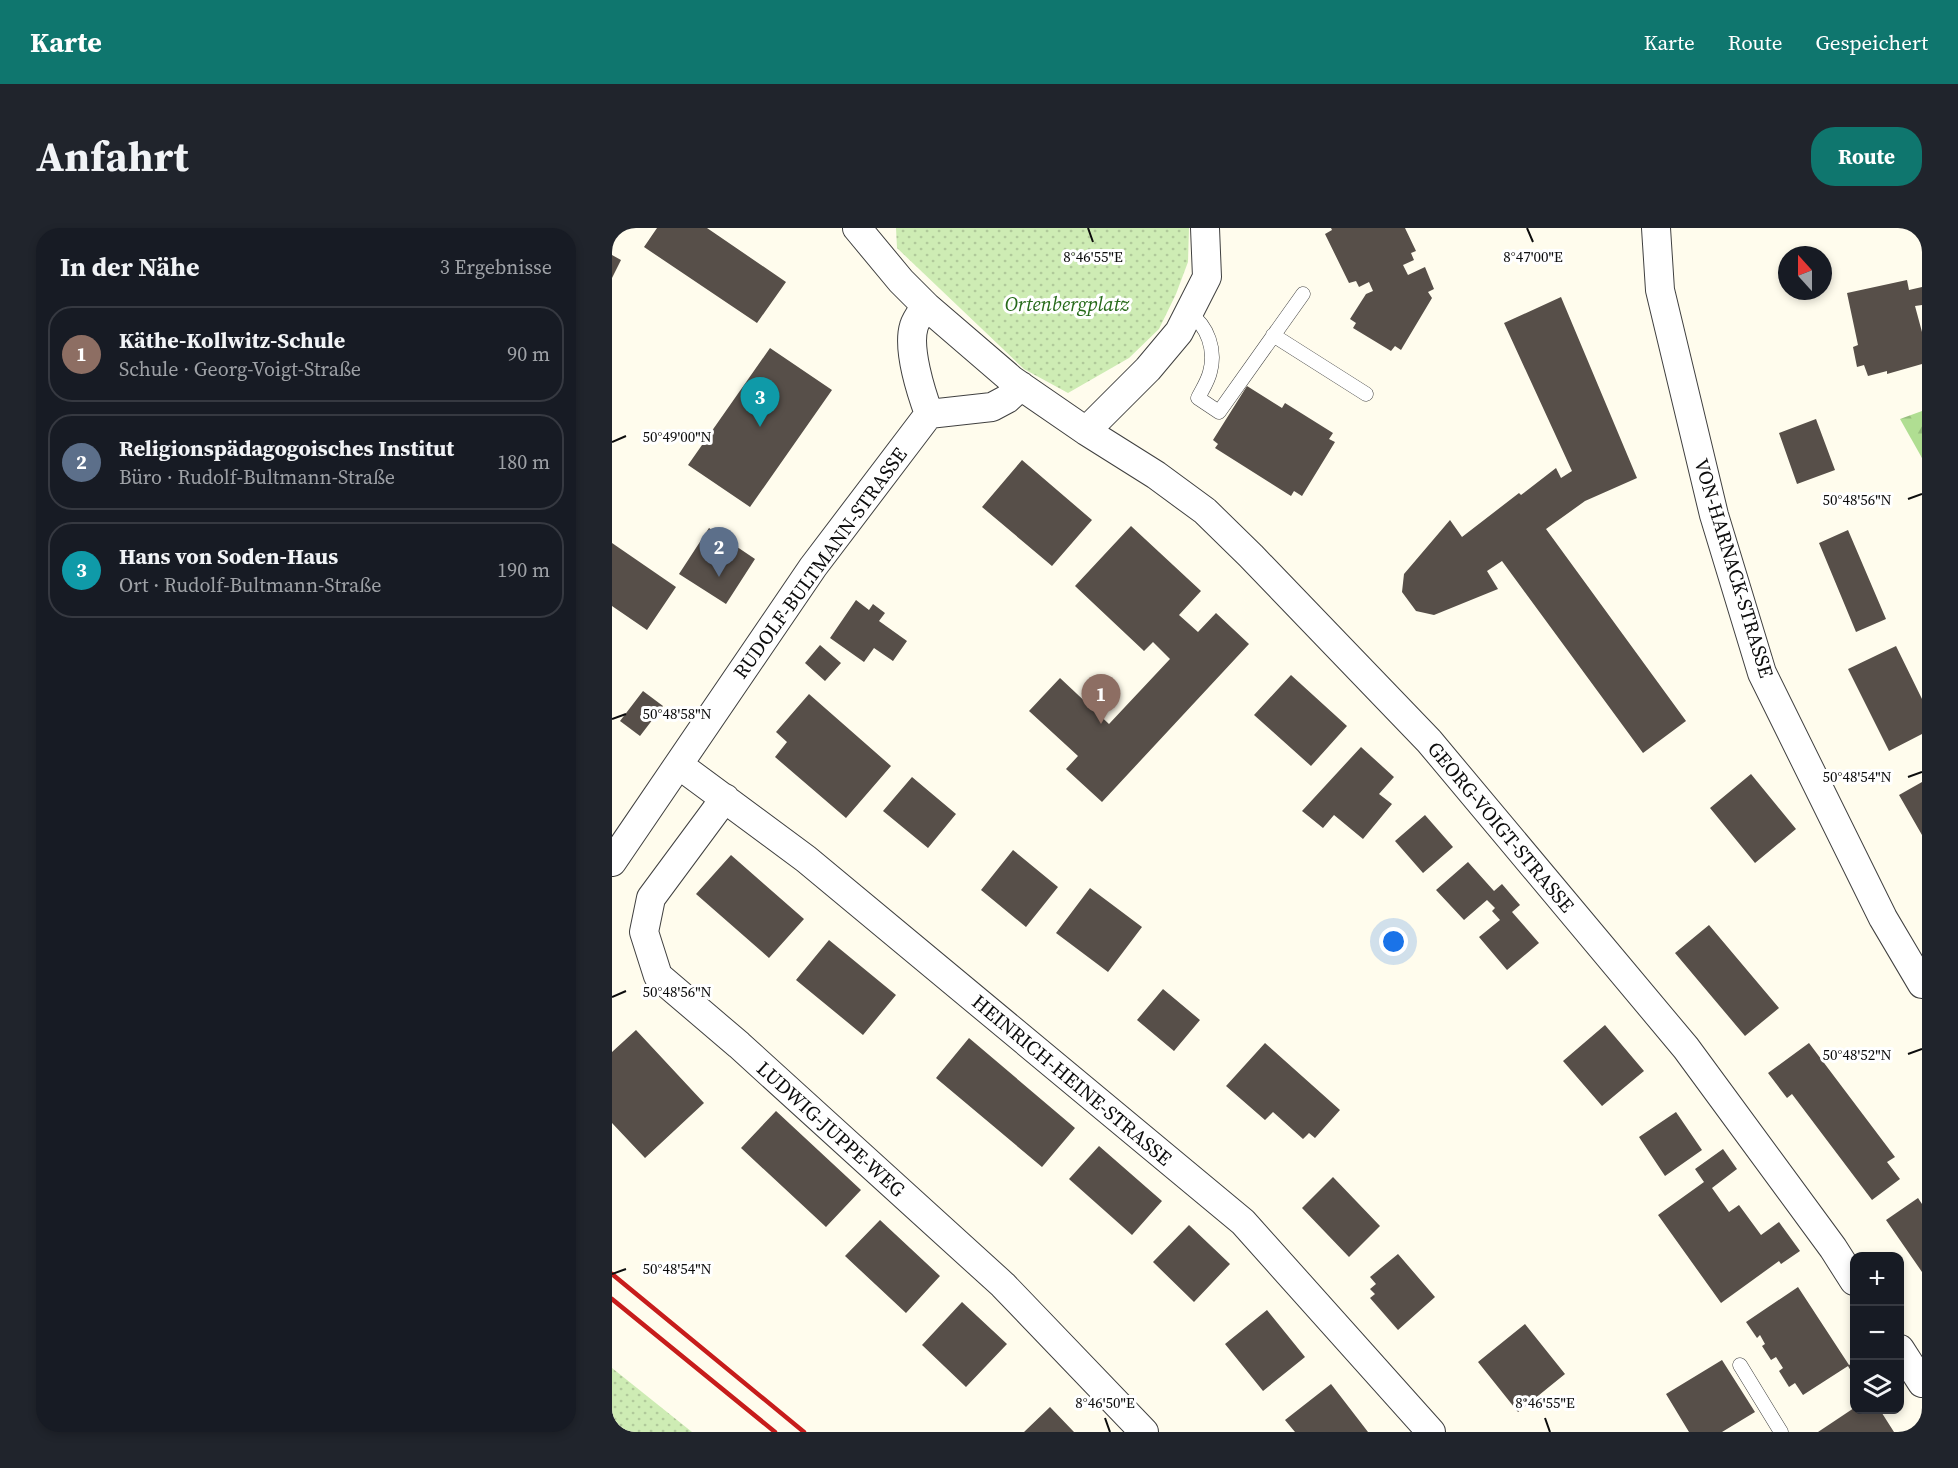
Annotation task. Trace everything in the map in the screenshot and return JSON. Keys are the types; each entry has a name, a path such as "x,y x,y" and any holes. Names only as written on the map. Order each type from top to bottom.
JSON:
{"street":[{"path":"857,228 901,281 926,306 1021,386 1086,431 1148,369 1179,332 1207,277 1205,228"},
{"name":"VON-HARNACK-STRASSE","path":"1656,228 1660,290 1714,515 1762,673 1883,918 1922,984"},
{"path":"926,306 914,323 912,334 919,385 929,414 992,407 1007,399 1021,386"},
{"name":"RUDOLF-BULTMANN-STRASSE","path":"612,862 813,567 929,414"},
{"name":"GEORG-VOIGT-STRASSE","path":"1086,431 1156,475 1205,511 1429,741 1686,1048 1833,1248 1850,1275"},
{"name":"HEINRICH-HEINE-STRASSE","path":"679,765 806,859 1243,1222 1431,1432"},
{"name":"LUDWIG-JUPPE-WEG","path":"725,798 651,898 644,932 658,976 739,1045 1003,1285 1144,1432"},
{"path":"1904,1356 1922,1383"}],"lane":[{"path":"1189,313 1200,320 1207,331 1212,352 1210,372 1198,398 1219,412 1303,294"},
{"path":"1273,335 1366,394"},
{"path":"1740,1365 1782,1432"}],"green space":[{"name":"Ortenbergplatz","path":"896,228 1189,228 1188,262 1159,329 1129,358 1068,393 1024,369 897,248"},
{"path":"1922,411 1922,458 1900,419"},
{"path":"612,1368 692,1432 612,1432"}],"building":[{"path":"657,228 707,228 786,282 757,323 644,247"},
{"path":"1331,228 1405,228 1416,251 1411,253 1414,260 1403,265 1408,275 1425,267 1434,289 1428,292 1432,298 1401,350 1395,346 1391,351 1353,328 1356,323 1350,319 1366,294 1373,291 1369,282 1359,287 1356,281 1349,283 1325,234 1332,230"},
{"path":"612,255 621,260 612,278"},
{"path":"1907,280 1909,290 1922,287 1922,305 1915,306 1922,332 1922,364 1887,374 1887,371 1868,376 1864,365 1857,367 1853,347 1858,345 1847,293"},
{"path":"1561,297 1637,478 1585,501 1546,529 1686,721 1643,753 1502,561 1487,571 1498,589 1434,615 1416,611 1402,592 1404,574 1450,520 1462,537 1556,468 1561,478 1572,471 1504,323"},
{"path":"770,348 832,390 750,507 688,465"},
{"path":"1247,386 1282,408 1285,403 1333,433 1329,439 1335,442 1302,496 1294,491 1291,496 1215,448 1218,444 1213,440"},
{"path":"1816,419 1835,470 1797,484 1779,433"},
{"path":"1022,460 1092,520 1052,566 982,507"},
{"path":"1131,526 1201,591 1179,615 1198,632 1216,613 1249,644 1102,802 1066,769 1078,756 1029,711 1060,678 1109,724 1170,659 1153,642 1144,651 1075,586"},
{"path":"709,528 755,559 726,604 679,574"},
{"path":"1848,530 1886,619 1856,632 1819,543"},
{"path":"612,543 676,587 647,630 612,606"},
{"path":"856,600 869,610 873,604 885,613 879,621 907,641 893,661 874,648 864,662 830,638"},
{"path":"820,645 841,663 825,681 805,663"},
{"path":"1896,646 1922,699 1922,734 1889,751 1848,669"},
{"path":"1291,675 1347,726 1311,766 1254,715"},
{"path":"643,691 663,706 640,736 620,721"},
{"path":"809,694 891,766 846,818 775,757 787,742 776,732"},
{"path":"1361,747 1394,777 1379,794 1392,804 1363,839 1334,815 1323,828 1302,811"},
{"path":"1751,774 1796,829 1755,863 1710,808"},
{"path":"912,777 956,814 928,848 883,811"},
{"path":"1922,782 1922,835 1899,795"},
{"path":"1425,815 1453,847 1423,873 1395,841"},
{"path":"1013,850 1058,887 1026,927 981,890"},
{"path":"731,855 804,919 769,958 696,894"},
{"path":"1468,862 1494,891 1502,884 1520,905 1512,912 1539,943 1507,970 1479,937 1500,920 1492,911 1495,908 1487,900 1464,920 1436,890"},
{"path":"1090,888 1142,927 1108,972 1056,933"},
{"path":"1709,925 1779,1008 1745,1036 1675,953"},
{"path":"829,940 896,995 863,1035 796,980"},
{"path":"1163,989 1200,1020 1174,1051 1137,1020"},
{"path":"1605,1025 1644,1071 1602,1106 1563,1061"},
{"path":"636,1030 704,1103 645,1158 612,1123 612,1052"},
{"path":"969,1038 1075,1128 1042,1167 936,1078"},
{"path":"1265,1043 1340,1110 1315,1138 1309,1133 1303,1139 1273,1112 1265,1120 1226,1086"},
{"path":"1809,1043 1895,1157 1887,1162 1900,1179 1872,1200 1792,1094 1787,1098 1768,1073"},
{"path":"776,1111 861,1190 826,1227 741,1148"},
{"path":"1676,1112 1702,1150 1665,1176 1639,1137"},
{"path":"1099,1146 1162,1201 1132,1235 1069,1179"},
{"path":"1723,1149 1737,1169 1712,1188 1729,1212 1739,1205 1761,1235 1779,1222 1800,1251 1781,1264 1779,1261 1721,1303 1658,1215 1704,1182 1695,1169"},
{"path":"1333,1177 1380,1226 1349,1257 1302,1208"},
{"path":"1918,1198 1922,1204 1922,1272 1886,1220"},
{"path":"880,1220 940,1276 906,1313 845,1256"},
{"path":"1189,1225 1230,1264 1194,1302 1153,1262"},
{"path":"1398,1254 1435,1297 1398,1330 1370,1298 1375,1294 1370,1289 1376,1284 1370,1277"},
{"path":"1798,1287 1850,1364 1850,1369 1848,1366 1803,1395 1795,1383 1789,1387 1779,1371 1783,1368 1776,1357 1771,1360 1762,1346 1765,1344 1760,1335 1757,1338 1746,1322"},
{"path":"962,1302 1007,1344 966,1387 922,1345"},
{"path":"1267,1310 1305,1357 1263,1391 1225,1344"},
{"path":"1525,1324 1565,1374 1518,1412 1478,1362"},
{"path":"1722,1360 1755,1412 1722,1432 1689,1432 1666,1394"},
{"path":"1331,1384 1368,1432 1295,1432 1285,1420"},
{"path":"1050,1407 1074,1432 1024,1432"},
{"path":"1850,1411 1850,1414 1883,1414 1894,1432 1818,1432"}],"railway":[{"path":"612,1274 804,1432"},
{"path":"612,1299 775,1432"}],"place":[{"name":"Hans von Soden-Haus","path":"760,427"},
{"name":"Religionspädagogoisches Institut","path":"719,577"},
{"name":"Käthe-Kollwitz-Schule","path":"1101,724"}]}
